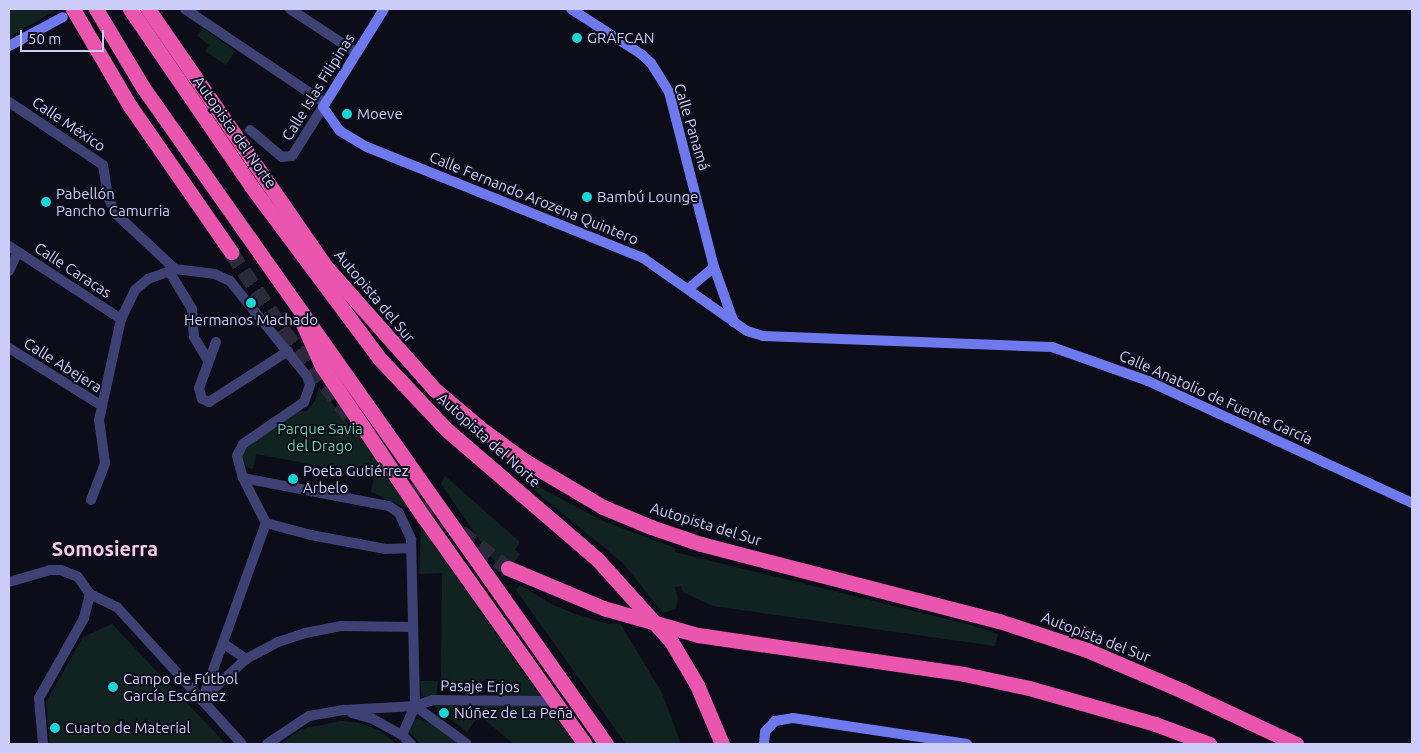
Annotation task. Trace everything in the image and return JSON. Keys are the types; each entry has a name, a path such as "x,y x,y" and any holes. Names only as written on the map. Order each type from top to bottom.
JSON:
{"highway":[{"path":"96,9 142,86 288,290 606,744"},
{"name":"Autopista del Norte","path":"130,9 250,186 350,322 447,430 598,560 671,641 697,685 722,744"},
{"path":"140,9 168,39"},
{"path":"148,9 168,39"},
{"path":"156,9 168,39"},
{"path":"68,13 231,252"},
{"name":"Autopista del Sur","path":"168,39 327,268 399,352 480,428 532,466 603,507 701,544 915,597 1087,650 1296,744"},
{"path":"327,268 347,302 386,352 400,379"},
{"path":"288,290 322,366 425,519 585,744"},
{"path":"508,568 603,608 698,635 974,676 1155,724 1209,744"}],"street":[{"path":"185,9 324,105"},
{"path":"290,9 357,53"},
{"name":"Calle Islas Filipinas","path":"250,130 282,157 292,156 384,9"},
{"name":"Calle Panamá","path":"571,9 641,54 652,64 669,92 714,267 734,323"},
{"path":"9,46 68,13"},
{"name":"Calle México","path":"9,102 103,165 108,198 116,214 172,270 192,308 194,338 208,360"},
{"name":"Calle Fernando Arozena Quintero","path":"324,105 340,131 367,147 643,258 734,323"},
{"name":"Calle Caracas","path":"9,246 121,319"},
{"path":"9,271 18,252"},
{"path":"688,289 714,267"},
{"path":"91,500 106,463 98,420 121,319 135,290 148,279 172,270 215,274 230,280 308,376 310,385 304,402 243,444 237,456 243,478 266,523 202,701"},
{"name":"Calle Anatolio de Fuente García","path":"734,323 763,336 1052,348 1148,380 1412,503"},
{"path":"216,342 199,388 202,399 209,402 288,351"},
{"name":"Calle Abejera","path":"9,348 102,406"},
{"path":"243,478 389,506 399,513 408,527 411,548 415,706 402,735"},
{"path":"266,523 311,535 386,549 411,548"},
{"path":"9,582 41,571 61,570 78,577 90,594 116,607 242,744"},
{"path":"44,744 39,698 84,618 90,594"},
{"path":"202,701 220,680 246,659 278,642 305,633 342,626 412,627"},
{"path":"224,644 246,659"},
{"name":"Pasaje Erjos","path":"267,744 309,716 344,710 415,706 433,700 546,701"},
{"path":"415,706 467,744"},
{"path":"344,710 373,719 402,735 411,744"},
{"path":"764,744 765,732 774,721 792,718 967,744"}],"green space":[{"path":"14,9 56,10 9,37 9,12"},
{"path":"203,28 235,51 226,65 205,51 209,45 197,36"},
{"name":"Parque Savia del Drago","path":"319,387 375,456 412,510 371,492 374,476 256,454 253,469 246,467 242,454 247,446 297,412 307,411 315,401"},
{"path":"445,476 520,542 515,550 520,554 505,577 441,484"},
{"path":"537,486 605,522 675,548 675,552 967,624 998,634 995,646 713,606 683,592 681,586 675,587 678,598 676,609 663,613 623,563 534,490"},
{"path":"421,527 574,744 514,744 479,715 467,732 422,696 420,681 438,681 436,697 500,696 499,681 441,681 442,573 419,574"},
{"path":"520,585 553,605 578,615 609,624 620,623 662,693 681,744 626,744 516,590"},
{"name":"Campo de Fútbol García Escámez","path":"112,624 226,744 50,744 46,702 83,637"},
{"path":"418,719 431,723 458,744 420,744 409,731 413,720"},
{"path":"341,721 360,723 378,730 397,744 280,744 302,729"}],"tunnel":[{"path":"231,252 284,331 362,433"},
{"path":"409,486 424,504 508,568"}],"place":[{"name":"GRAFCAN","path":"577,38"},
{"name":"Moeve","path":"347,114"},
{"name":"Bambú Lounge","path":"587,197"},
{"name":"Pabellón Pancho Camurria","path":"46,202"},
{"name":"Hermanos Machado","path":"251,303"},
{"name":"Poeta Gutiérrez Arbelo","path":"293,479"},
{"name":"Campo de Fútbol García Escámez","path":"113,687"},
{"name":"Núñez de La Peña","path":"444,713"},
{"name":"Cuarto de Material","path":"55,728"}],"district":[{"name":"Somosierra","path":"105,548"}]}
